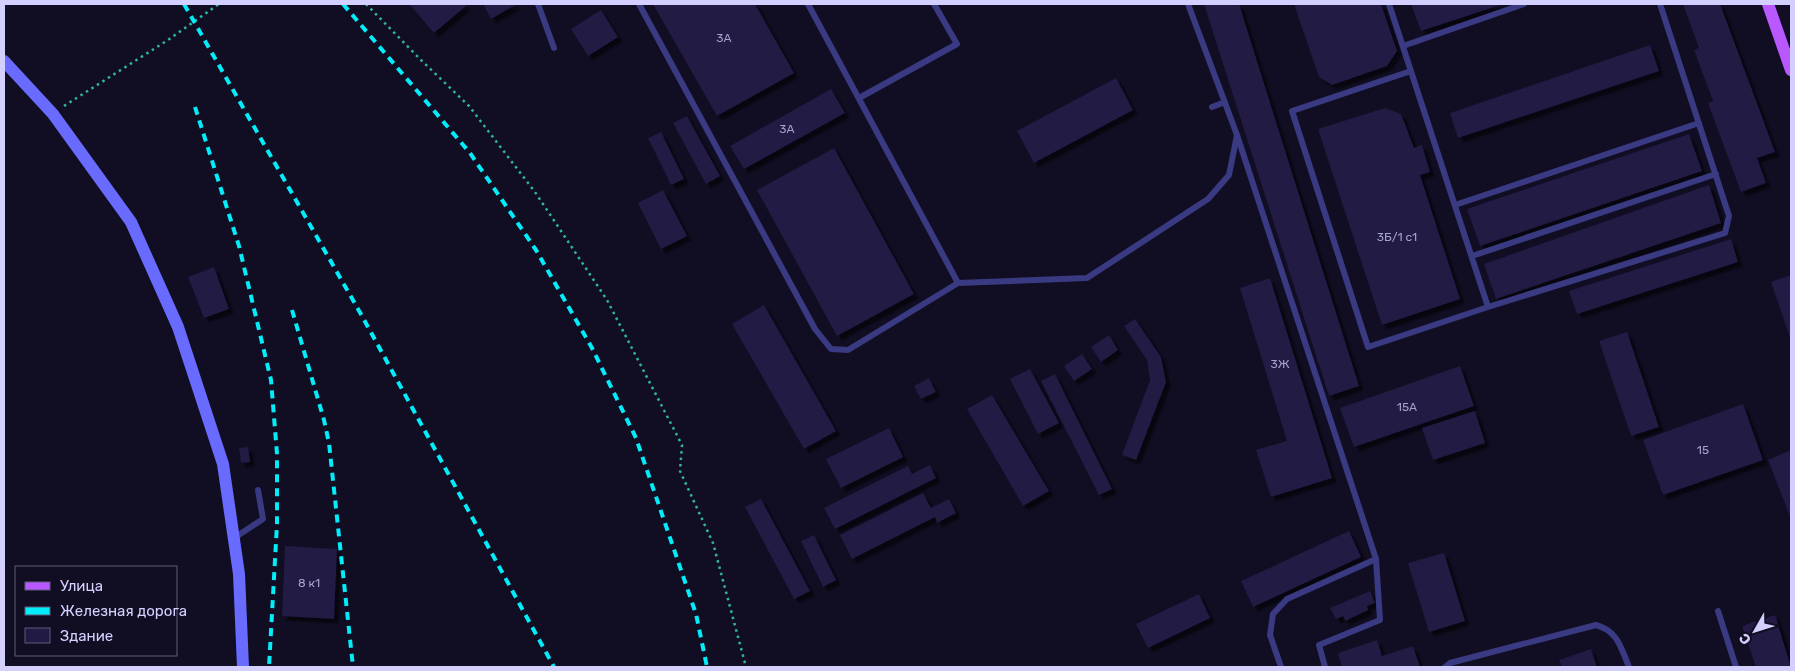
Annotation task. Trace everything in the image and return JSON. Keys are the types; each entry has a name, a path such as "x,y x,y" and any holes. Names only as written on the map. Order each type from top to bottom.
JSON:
{"main road":[{"path":"1768,4 1791,70"},
{"path":"4,61 53,114 132,222 178,327 222,464 239,574 242,667"}],"lane":[{"path":"538,4 554,48"},
{"path":"639,4 815,329 831,349 848,350 958,283 1087,278 1208,199 1229,175 1237,135"},
{"path":"808,4 958,283"},
{"path":"859,98 957,44 934,4"},
{"path":"1188,4 1237,135 1376,559 1380,620 1319,645 1325,667"},
{"path":"1389,4 1488,307"},
{"path":"1403,46 1524,4"},
{"path":"1411,71 1292,111 1368,347 1488,307 1725,233 1729,216 1660,4"},
{"path":"1212,107 1225,102"},
{"path":"1455,205 1699,123"},
{"path":"1472,256 1716,174"},
{"path":"234,538 263,519 258,490"},
{"path":"1280,667 1270,635 1273,614 1287,599 1376,559"},
{"path":"1718,611 1736,667"},
{"path":"1445,667 1450,663 1596,625 1606,628 1615,636 1630,667"}],"path":[{"path":"53,114 220,4"},
{"path":"366,4 469,106 535,192 607,300 682,445 680,471 713,544 746,667"}],"building":[{"path":"409,4 465,4 466,6 434,33"},
{"path":"483,4 517,4 491,19"},
{"path":"653,4 755,4 794,73 717,116"},
{"path":"1204,4 1239,4 1359,386 1329,396"},
{"path":"1294,4 1381,4 1397,51 1387,66 1332,85 1319,77"},
{"path":"1411,4 1503,4 1421,31"},
{"path":"1683,4 1720,4 1775,152 1757,158 1766,183 1741,192 1708,103 1713,101 1694,50 1699,48"},
{"path":"601,10 618,37 588,56 571,29"},
{"path":"1650,45 1659,71 1458,138 1450,113"},
{"path":"1116,78 1133,110 1034,163 1017,131"},
{"path":"831,89 845,113 744,169 730,146"},
{"path":"1385,108 1401,114 1414,148 1422,145 1430,172 1420,175 1460,299 1382,325 1318,129"},
{"path":"687,116 720,176 706,184 673,123"},
{"path":"661,132 684,179 671,185 648,138"},
{"path":"1689,134 1702,171 1480,246 1467,209"},
{"path":"834,148 914,294 837,336 757,190"},
{"path":"1709,185 1721,223 1496,299 1484,264"},
{"path":"663,190 687,236 661,249 638,203"},
{"path":"1731,239 1738,262 1577,314 1569,291"},
{"path":"214,267 229,309 204,318 188,277"},
{"path":"1791,275 1791,340 1771,282"},
{"path":"1270,278 1332,478 1271,497 1256,450 1287,441 1240,288"},
{"path":"764,305 836,431 804,449 732,324"},
{"path":"1135,319 1161,357 1166,382 1136,460 1122,455 1150,380 1147,360 1124,326"},
{"path":"1627,332 1659,427 1631,436 1599,341"},
{"path":"1109,335 1118,350 1101,362 1091,347"},
{"path":"1082,354 1092,369 1074,381 1064,366"},
{"path":"1460,366 1474,406 1354,447 1340,408"},
{"path":"1030,369 1059,423 1038,434 1010,379"},
{"path":"1055,374 1112,489 1099,495 1041,381"},
{"path":"929,378 936,392 921,399 914,386"},
{"path":"992,395 1049,491 1023,506 967,409"},
{"path":"1743,404 1763,460 1663,495 1643,440"},
{"path":"1475,411 1485,443 1433,460 1422,428"},
{"path":"889,428 903,457 841,488 826,459"},
{"path":"248,447 250,462 241,463 239,448"},
{"path":"1791,450 1791,519 1768,460"},
{"path":"930,465 936,478 835,529 824,508 908,466 912,474"},
{"path":"923,493 931,508 949,499 956,513 937,523 935,517 852,559 840,535"},
{"path":"761,499 810,591 794,599 745,507"},
{"path":"1349,531 1361,557 1253,607 1241,581"},
{"path":"814,535 836,580 823,587 801,541"},
{"path":"285,546 337,549 334,619 282,616"},
{"path":"1444,553 1465,621 1429,632 1408,563"},
{"path":"1370,591 1375,603 1367,606 1368,610 1345,621 1343,616 1336,619 1330,608"},
{"path":"1199,594 1210,618 1148,648 1136,624"},
{"path":"1775,615 1791,667 1756,667 1742,626"},
{"path":"1377,640 1382,656 1413,646 1420,667 1342,667 1338,653"},
{"path":"1591,649 1597,667 1562,667 1559,660"}],"railway":[{"path":"184,4 362,316 554,667"},
{"path":"343,4 470,153 536,250 592,348 636,438 696,614 707,667"},
{"path":"195,107 239,246 271,380 277,454 277,524 269,667"},
{"path":"292,310 329,443 353,667"}]}
